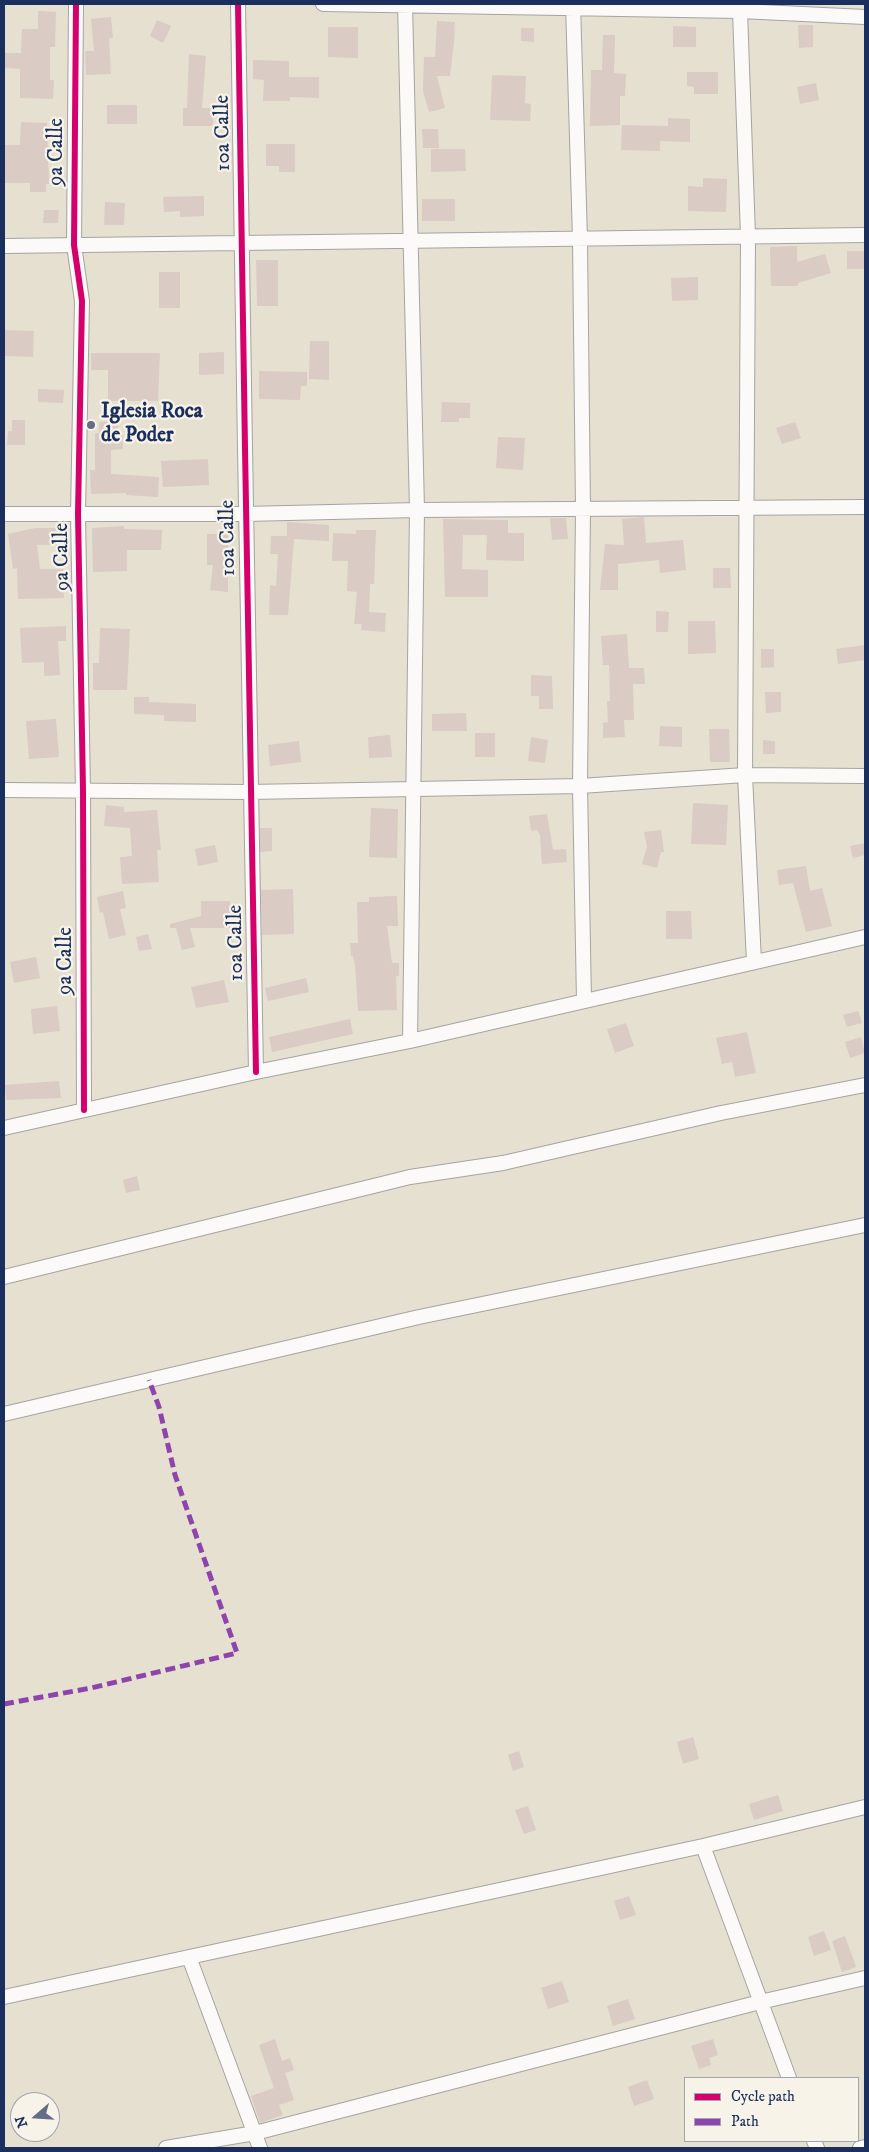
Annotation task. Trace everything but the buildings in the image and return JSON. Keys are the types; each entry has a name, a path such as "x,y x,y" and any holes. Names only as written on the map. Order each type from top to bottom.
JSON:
{"street":[{"name":"9a Calle","path":"76,4 74,245 82,301 78,514 83,790 84,1110"},
{"name":"10a Calle","path":"238,4 243,243 244,514 256,1072"},
{"path":"323,4 573,6 865,16"},
{"path":"405,4 417,510 415,787 410,1041"},
{"path":"573,6 580,239 583,509 580,786 584,1001"},
{"path":"740,11 748,236 745,775 754,962"},
{"path":"4,246 865,234"},
{"path":"4,514 244,514 417,510 865,507"},
{"path":"4,790 249,792 415,787 580,786 745,775 865,776"},
{"path":"4,1128 256,1072 410,1041 865,937"},
{"path":"4,1277 410,1177 503,1163 721,1113 865,1085"},
{"path":"4,1414 419,1317 865,1225"},
{"path":"4,1997 704,1846 865,1806"},
{"path":"704,1846 789,2077"},
{"path":"189,1957 260,2148"},
{"path":"166,2148 255,2133 760,2002 865,1978"},
{"path":"860,2148 865,2147"}],"marked path":[{"path":"4,1704 91,1688 237,1653 175,1475 159,1407 149,1380"}],"cycle path":[{"path":"76,4 74,245 82,301 78,514 83,790 84,1110"},
{"path":"238,4 256,1072"}],"place":[{"name":"Iglesia Roca de Poder","path":"91,425"}]}
